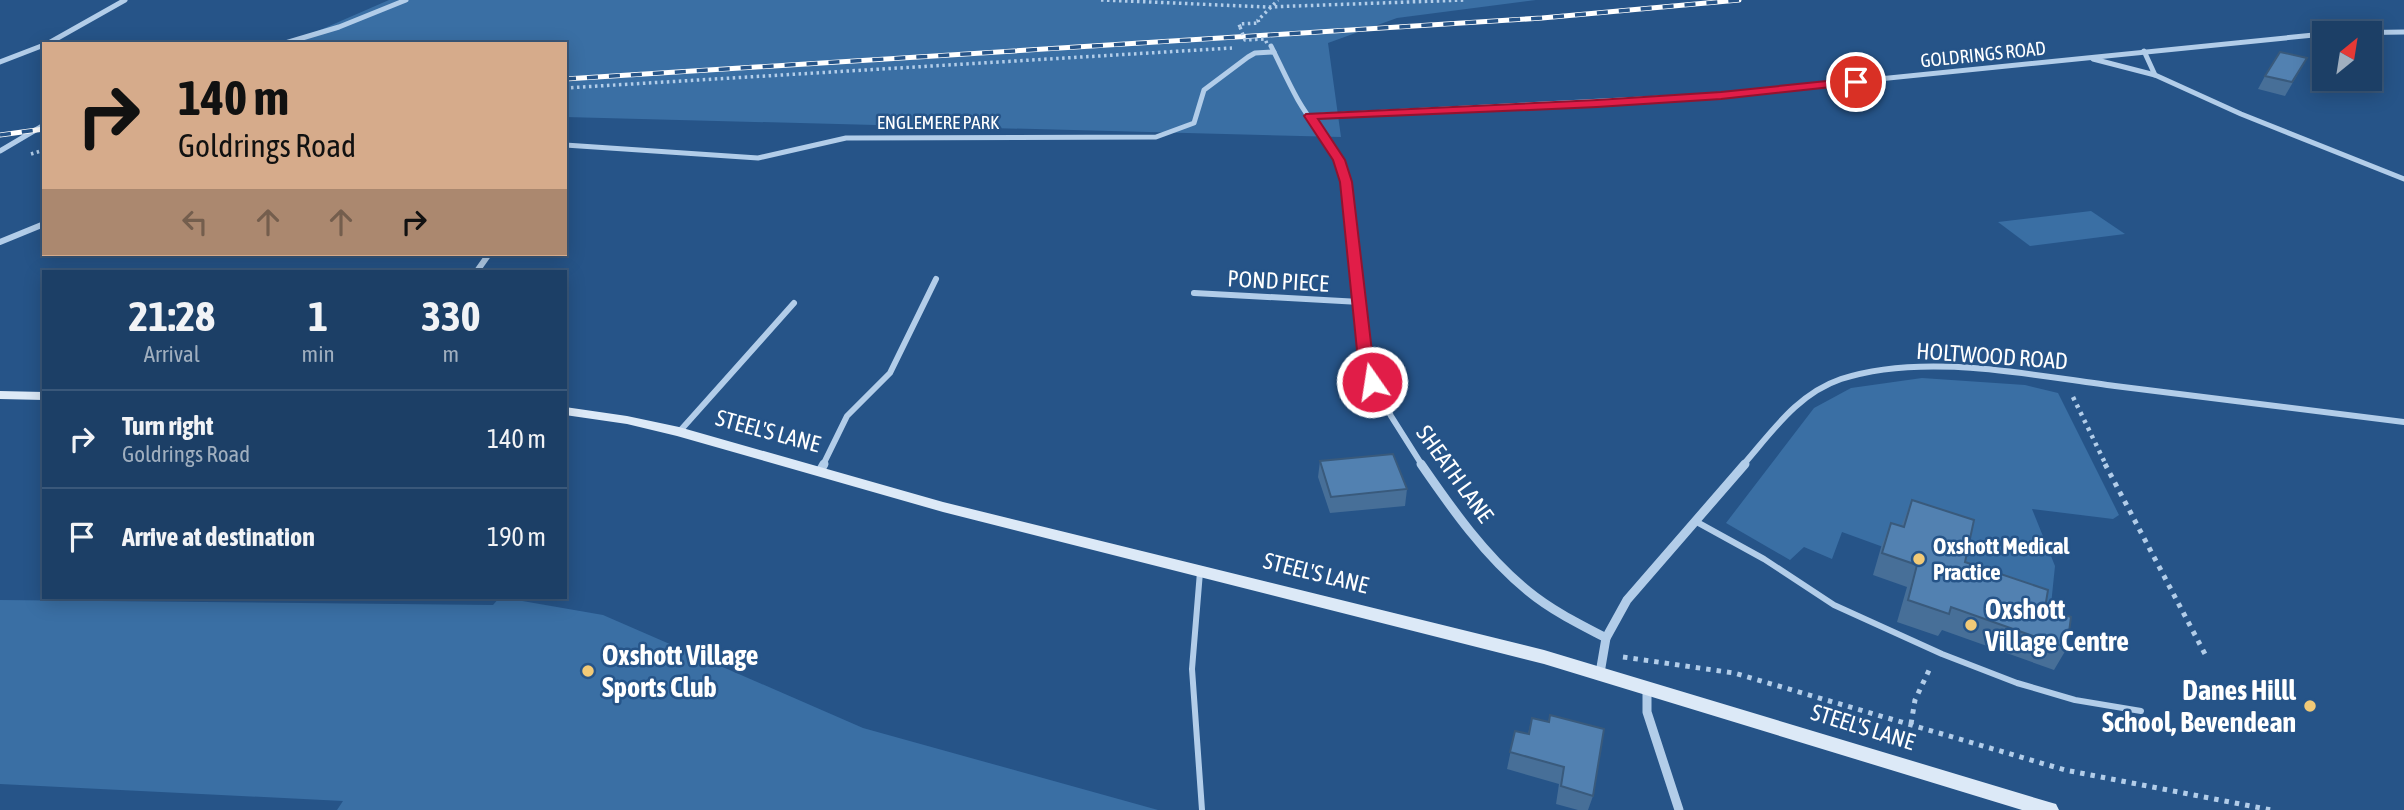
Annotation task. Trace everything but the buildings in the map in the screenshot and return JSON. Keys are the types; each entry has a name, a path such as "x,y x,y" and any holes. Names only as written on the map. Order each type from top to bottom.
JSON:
{"street":[{"path":"49,42 125,0"},
{"path":"289,42 339,27 405,0"},
{"path":"2382,32 2404,32"},
{"name":"GOLDRINGS ROAD","path":"1310,116 1721,95 2312,35"},
{"path":"0,62 42,45"},
{"name":"SHEATH LANE","path":"1271,48 1339,160 1346,182 1365,360 1372,382 1436,483 1490,555 1526,590 1557,612 1606,638"},
{"name":"ENGLEMERE PARK","path":"567,145 758,158 846,138 1156,137 1194,123 1204,90 1248,57 1271,48"},
{"path":"2144,51 2155,75"},
{"path":"2086,57 2155,75 2241,114 2404,180"},
{"path":"0,151 42,126"},
{"path":"0,242 42,225"},
{"path":"820,471 847,416 890,373 936,279"},
{"name":"POND PIECE","path":"1194,293 1360,302"},
{"path":"679,432 794,303"},
{"name":"HOLTWOOD ROAD","path":"1600,673 1606,638 1627,600 1797,403 1816,388 1852,375 1940,368 2065,380 2404,422"},
{"path":"0,395 42,396"},
{"name":"STEEL'S LANE","path":"567,411 627,420 679,432 943,507 1200,569 1600,673 2049,810"},
{"path":"1647,687 1647,712 1679,810"}],"lane":[{"path":"1695,521 1764,559 1835,605 1916,643 2017,683 2075,700 2141,711"},
{"path":"1200,569 1192,669 1202,810"}],"path":[{"path":"1101,0 1268,7 1465,0"},
{"path":"1271,48 1265,39 1245,40 1238,24 1259,23 1258,20 1268,7 1278,0"},
{"path":"1260,46 1271,48"},
{"path":"567,88 1236,48"},
{"path":"2065,380 2099,453 2205,654"},
{"path":"1911,724 1914,700 1933,662 1916,643"},
{"path":"1603,653 1734,673 2065,770 2271,810"}],"shaded area":[{"path":"389,0 1536,0 1397,18 1328,43 1341,137 567,117 567,42 293,42"},
{"path":"2091,211 2125,234 2030,246 1998,222"},
{"path":"1922,378 2025,385 2058,393 2119,515 2113,519 2032,509 2055,566 2051,605 2007,592 1842,532 1832,559 1804,547 1790,560 1726,523 1814,408 1851,388"},
{"path":"498,599 511,599 603,615 863,728 1158,810 337,810 343,801 0,784 0,600 493,605"}],"railway":[{"path":"567,79 1542,18 1739,0"},
{"path":"0,135 42,129"}],"place":[{"name":"Oxshott Medical Practice","path":"1919,559"},
{"name":"Oxshott Village Centre","path":"1971,625"},
{"name":"Oxshott Village Sports Club","path":"588,671"},
{"name":"Danes Hilll School, Bevendean","path":"2310,706"}],"route":[{"path":"1372,382 1365,360 1346,182 1339,160 1310,116 1597,103 1856,82"}]}
